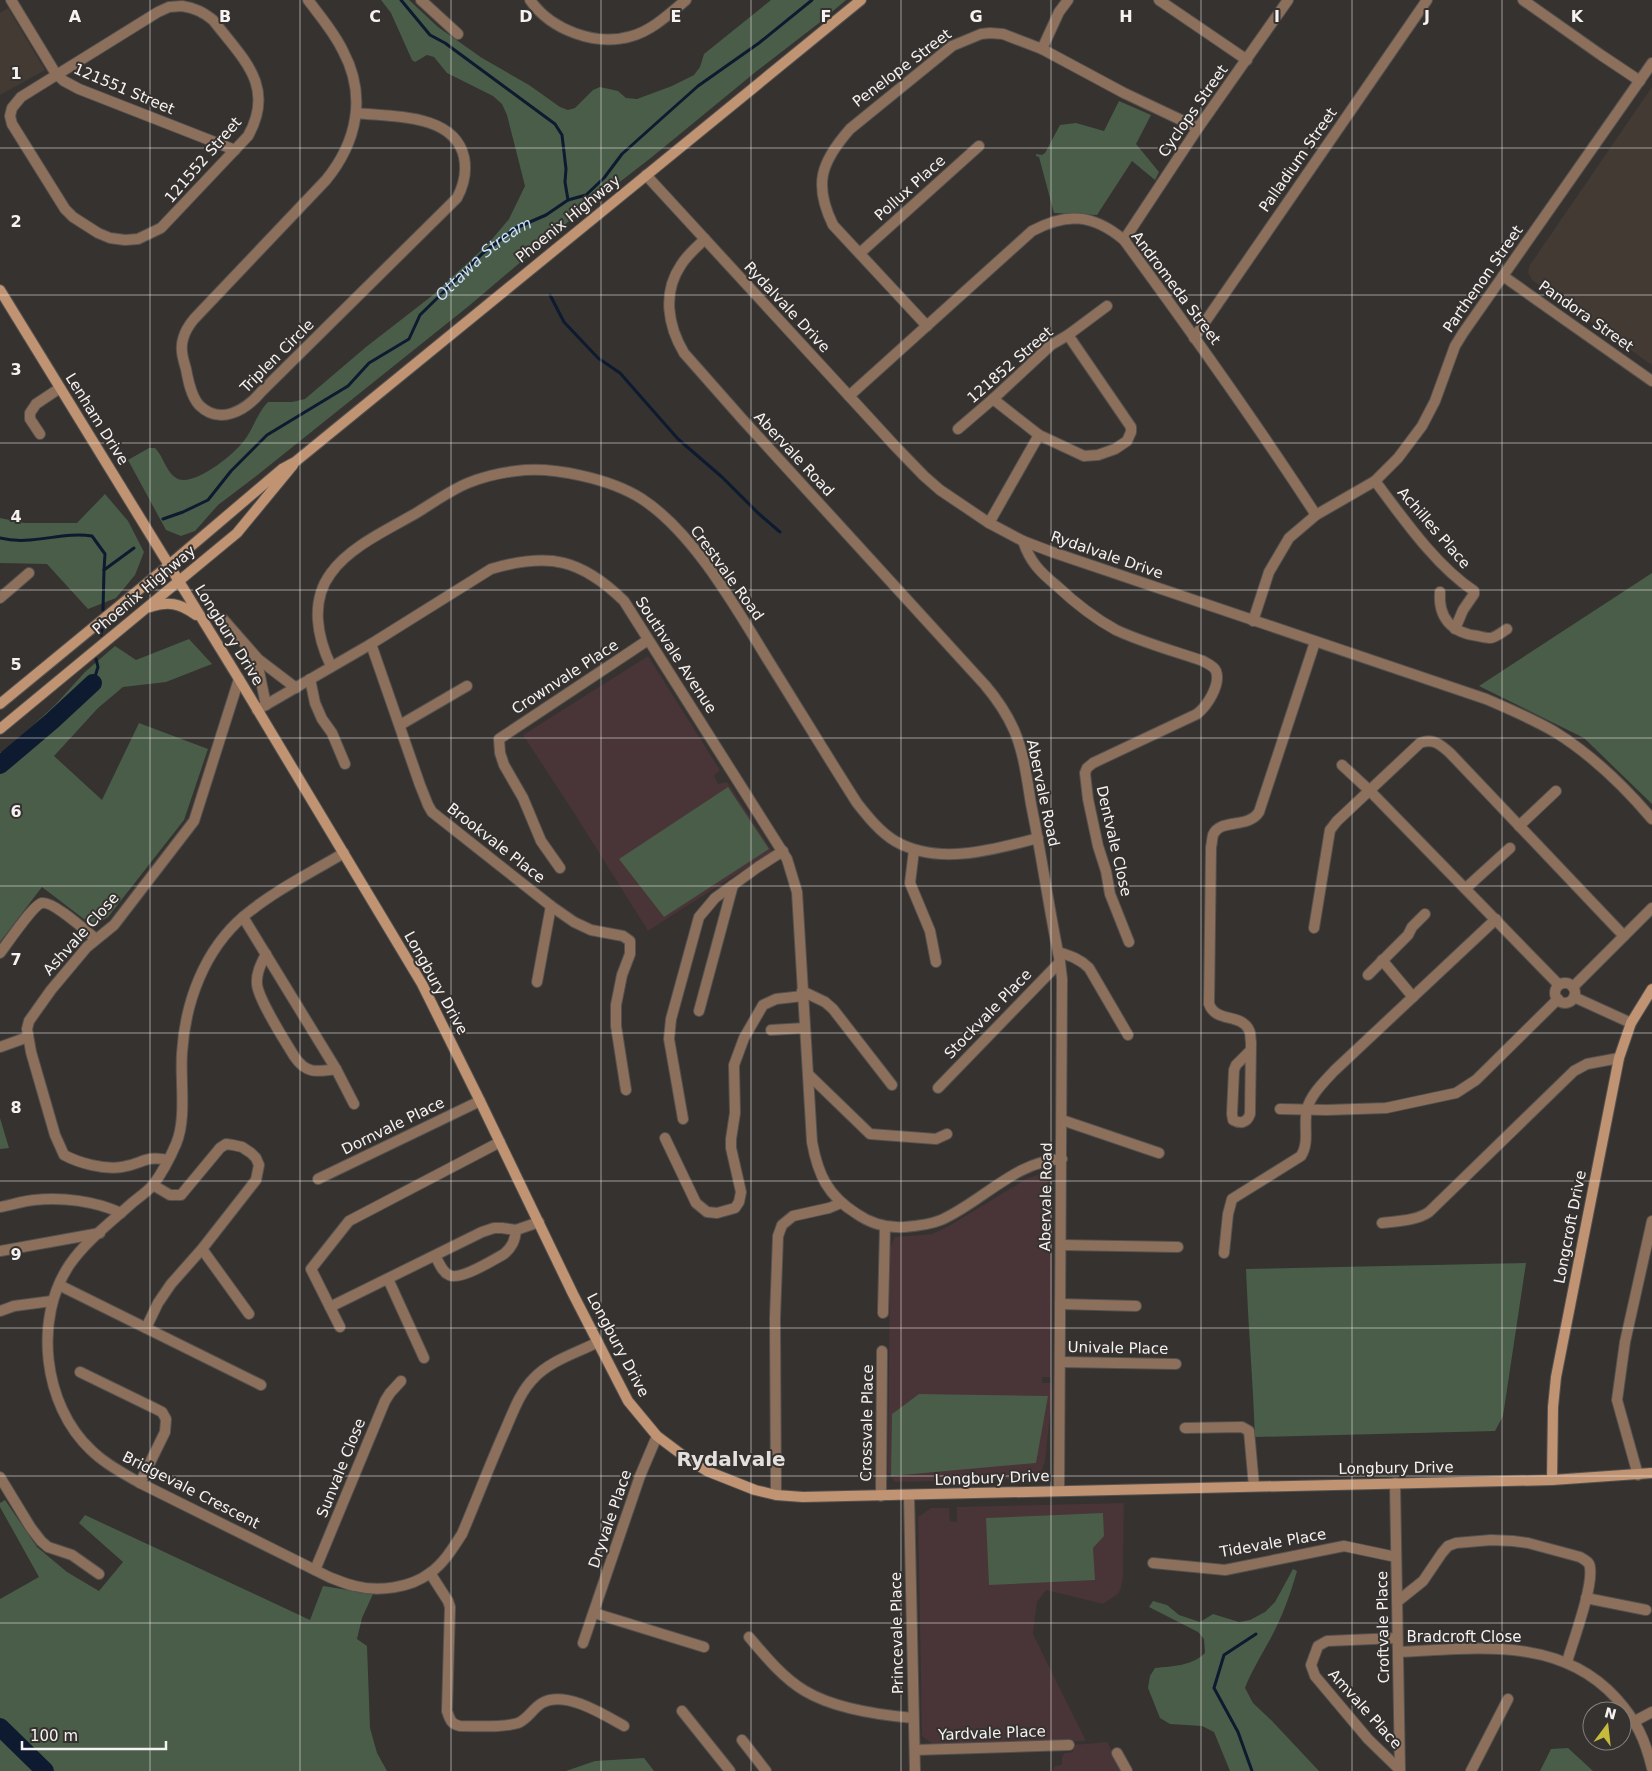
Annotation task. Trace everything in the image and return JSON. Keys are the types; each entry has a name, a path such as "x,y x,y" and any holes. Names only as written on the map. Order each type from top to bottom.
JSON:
{"street":[{"name":"121551 Street","path":"11,0 56,74 64,81 79,89 235,150"},
{"name":"Triplen Circle","path":"308,0 331,31 346,58 353,78 356,113 348,144 336,167 187,328 182,349 187,376 198,404 209,412 218,415 230,415 252,403 457,198 461,190 465,172 462,150 455,138 442,128 429,122 356,113"},
{"path":"421,0 458,34"},
{"path":"530,0 549,20 565,29 598,39 616,39 633,36 650,28 686,0"},
{"name":"Phoenix Highway","path":"0,704 169,565 275,474 295,462 861,0"},
{"path":"1042,49 1059,12 1068,0"},
{"path":"1159,0 1247,60"},
{"name":"Cyclops Street","path":"1124,240 1198,128 1288,0"},
{"name":"Palladium Street","path":"1194,338 1427,0"},
{"path":"1524,0 1601,55 1640,80"},
{"name":"121552 Street","path":"182,6 194,8 213,20 249,68 257,83 260,100 254,125 248,136 235,150 161,228 138,239 110,238 84,224 65,209 12,124 10,116 16,102 56,74 158,12 169,7 182,6"},
{"name":"Penelope Street","path":"927,326 834,225 825,208 821,186 829,157 838,142 850,129 952,46 981,34 997,33 1022,40 1198,128"},
{"name":"Parthenon Street","path":"1253,621 1269,572 1289,538 1316,515 1375,481 1398,458 1422,426 1435,401 1455,346 1652,62"},
{"name":"Pollux Place","path":"860,253 979,146"},
{"name":"Rydalvale Drive","path":"646,175 924,476 946,494 989,523 1023,541 1486,699 1523,715 1556,733 1592,759 1637,801 1652,819"},
{"name":"Andromeda Street","path":"849,396 1030,233 1049,222 1066,218 1095,222 1124,240 1228,382 1316,515"},
{"name":"Abervale Road","path":"705,239 681,265 674,277 669,295 671,326 684,353 718,393 995,697 1014,730 1020,748 1059,957 1063,998 1059,1491"},
{"name":"Pandora Street","path":"1503,276 1652,381"},
{"name":"Lenham Drive","path":"0,290 169,565"},
{"name":"121852 Street","path":"958,430 1051,344 1068,335 1107,306"},
{"path":"993,399 1039,435 1084,456 1107,453 1127,441 1131,427 1068,335"},
{"path":"40,434 30,419 30,413 36,404 60,388"},
{"path":"989,523 1039,435"},
{"name":"Phoenix Highway","path":"0,729 237,533 295,462"},
{"name":"Crestvale Road","path":"331,666 323,650 318,628 317,608 322,589 330,573 357,549 467,483 492,475 518,470 591,478 613,485 641,498 660,512 700,556 747,626 857,803 877,827 894,841 914,850 940,855 1000,848 1038,838"},
{"name":"Achilles Place","path":"1375,481 1422,542 1459,581 1474,591 1455,629"},
{"name":"Dentvale Close","path":"1023,541 1031,561 1037,568 1091,615 1115,629 1203,662 1212,666 1216,671 1214,690 1203,710 1093,763 1087,768 1085,773 1089,806 1110,894 1129,942"},
{"name":"Southvale Avenue","path":"262,707 371,644 491,569 513,563 536,560 560,562 596,576 624,601 783,851 792,874 797,892 812,1142 822,1179 831,1192 841,1203 865,1219 885,1226 918,1226 940,1220 1032,1165 1048,1160 1062,1159"},
{"name":"Longbury Drive","path":"169,565 239,679 262,707 344,853 422,984 628,1401 657,1436 688,1460 706,1471 754,1490 776,1495 804,1497 1552,1480 1652,1473"},
{"path":"0,598 29,573"},
{"path":"1440,592 1439,604 1445,620 1455,629 1468,635 1491,638 1507,629"},
{"path":"145,608 163,603 173,603 181,605 201,618"},
{"path":"223,619 256,657 296,688"},
{"name":"Crownvale Place","path":"560,868 541,841 523,798 504,765 498,739 648,640"},
{"path":"1251,1050 1234,1070 1232,1114 1233,1120 1238,1122 1244,1122 1249,1118 1250,1114 1251,1050 1250,1030 1237,1020 1216,1014 1211,1010 1209,1004 1211,847 1213,835 1217,829 1250,821 1259,812 1315,642"},
{"name":"Brookvale Place","path":"371,644 424,798 432,812 574,922 591,930 628,938 631,945 616,1005 616,1026 626,1090"},
{"path":"256,657 262,707"},
{"name":"Ashvale Close","path":"168,1160 151,1158 121,1168 92,1164 64,1155 55,1136 27,1028 34,1013 86,947 114,925 194,821 239,679"},
{"path":"310,679 315,703 322,720 332,733 345,764"},
{"path":"400,725 467,686"},
{"path":"1314,928 1330,830 1337,821 1420,743 1433,741 1440,744 1450,753 1624,936"},
{"path":"1342,765 1466,888 1559,985"},
{"path":"1518,826 1556,791"},
{"path":"1466,888 1510,848"},
{"path":"914,850 910,883 930,931 936,962"},
{"path":"683,1119 669,1048 671,1019 699,917 715,898 783,851"},
{"name":"Bridgevale Crescent","path":"344,853 278,891 243,917 214,953 201,976 189,1006 182,1054 180,1126 177,1142 153,1185 100,1233 71,1264 52,1301 48,1337 49,1364 54,1388 64,1413 90,1450 114,1468 140,1483 315,1570 355,1586 378,1588 399,1586 414,1582 430,1573 452,1550 462,1534 512,1413 523,1392 535,1377 546,1368 598,1342"},
{"path":"699,1011 733,884"},
{"path":"0,953 24,920 37,905 42,903 52,905 96,939"},
{"path":"537,982 551,906"},
{"path":"1559,985 1555,993 1558,999 1567,1002 1624,936 1652,908"},
{"path":"1368,975 1425,914"},
{"path":"243,917 336,1070 354,1104"},
{"path":"1224,1254 1228,1214 1232,1199 1301,1156 1305,1144 1307,1109 1315,1092 1334,1071 1496,919"},
{"path":"266,954 259,968 257,984 260,996 294,1056 300,1065 314,1072 336,1070"},
{"path":"1059,957 1077,958 1089,968 1128,1035"},
{"name":"Stockvale Place","path":"938,1088 1059,957"},
{"path":"1382,960 1413,997"},
{"path":"1559,985 1568,984 1574,992 1631,1023"},
{"name":"Longcroft Drive","path":"1552,1480 1553,1407 1556,1377 1619,1058 1631,1023 1652,989"},
{"path":"665,1138 696,1203 707,1212 717,1213 735,1208 739,1202 741,1192 731,1139 735,1113 734,1066 744,1038 763,1006 776,999 803,994 825,1002 833,1009 892,1085"},
{"path":"1280,1109 1386,1108 1456,1093 1476,1080 1558,999"},
{"path":"771,1030 805,1028"},
{"path":"0,1047 28,1037"},
{"path":"1382,1223 1410,1219 1429,1212 1574,1071 1587,1064 1619,1058"},
{"path":"808,1074 870,1134 936,1139 947,1134"},
{"path":"1315,1092 1327,1110"},
{"name":"Dornvale Place","path":"318,1179 480,1101"},
{"path":"1062,1120 1159,1153"},
{"path":"340,1326 311,1269 349,1221 500,1142"},
{"path":"146,1328 166,1292 256,1180 259,1165 256,1158 242,1147 226,1144 220,1148 181,1195 170,1195 153,1185"},
{"path":"0,1207 32,1200 66,1200 100,1206 121,1213"},
{"path":"776,1495 775,1313 778,1236 782,1225 793,1216 829,1208 841,1203"},
{"path":"1638,1475 1617,1400 1625,1342 1652,1220"},
{"path":"330,1307 482,1232 494,1228 516,1230 539,1222"},
{"path":"883,1313 885,1226"},
{"path":"435,1256 444,1271 449,1275 459,1276 504,1254 514,1243 516,1230"},
{"path":"0,1251 100,1233"},
{"path":"1061,1245 1178,1247"},
{"path":"202,1249 249,1314"},
{"path":"388,1279 424,1358"},
{"path":"59,1285 261,1385"},
{"path":"0,1311 14,1306 52,1301"},
{"path":"1060,1304 1136,1306"},
{"name":"Crossvale Place","path":"881,1496 882,1351"},
{"name":"Univale Place","path":"1060,1362 1176,1364"},
{"path":"80,1372 162,1412 166,1419 165,1432 140,1483"},
{"name":"Sunvale Close","path":"315,1570 382,1407 390,1393 401,1381"},
{"path":"1185,1428 1242,1427 1249,1431 1254,1486"},
{"name":"Dryvale Place","path":"583,1643 640,1476 657,1436"},
{"path":"0,1477 41,1541 48,1547 72,1555 99,1574"},
{"name":"Croftvale Place","path":"1395,1483 1400,1771"},
{"name":"Princevale Place","path":"909,1495 915,1771"},
{"path":"1398,1600 1423,1581 1448,1546 1464,1542 1491,1540 1528,1543 1580,1557 1588,1562 1590,1577 1586,1598 1567,1662"},
{"name":"Tidevale Place","path":"1154,1563 1225,1570 1344,1546 1396,1557"},
{"path":"430,1573 450,1607 448,1712 449,1720 454,1724 460,1726 520,1722 541,1704 550,1700 561,1699 587,1706 624,1726"},
{"path":"1586,1598 1646,1610"},
{"path":"594,1613 704,1647"},
{"path":"749,1637 804,1691 854,1709 876,1714 913,1718"},
{"name":"Amvale Place","path":"1397,1638 1327,1641 1318,1646 1311,1665 1315,1676 1368,1739 1400,1771"},
{"name":"Bradcroft Close","path":"1398,1652 1490,1649 1540,1654 1567,1662 1592,1676 1609,1690 1635,1721 1645,1743 1652,1768"},
{"path":"1471,1771 1508,1698"},
{"path":"682,1711 730,1771"},
{"path":"1635,1721 1652,1712"},
{"path":"742,1740 766,1771"},
{"name":"Yardvale Place","path":"915,1750 1069,1745"},
{"path":"1117,1753 1127,1771"}],"shaded area":[{"path":"8,8 45,70 0,95 0,13"},
{"path":"1652,87 1652,365 1532,280 1528,272 1530,265"},
{"path":"648,656 720,770 714,776 718,784 727,782 772,851 648,931 523,735"},
{"path":"1045,1172 1052,1198 1051,1377 1042,1377 1042,1383 1051,1383 1052,1396 1045,1461 1040,1475 1017,1479 895,1482 888,1473 890,1247 895,1237 932,1234 949,1226 1026,1179"},
{"path":"1124,1503 1123,1577 1118,1594 1103,1604 1046,1590 1037,1602 1033,1634 1086,1741 935,1746 922,1736 918,1517 931,1508 949,1508 950,1521 957,1522 957,1507"},
{"path":"1107,1742 1124,1771 1052,1771 1055,1766 1062,1765 1062,1757 1065,1753 1073,1752 1072,1745"}],"green space":[{"path":"381,0 409,0 438,27 482,58 529,85 560,107 568,110 575,108 593,90 600,87 618,91 626,98 637,99 672,86 694,75 700,67 704,54 771,0 846,0 652,157 568,222 470,305 218,505 195,531 181,536 166,530 128,460 149,448 155,448 171,473 178,479 185,480 194,478 213,468 243,442 268,402 292,402 305,399 366,347 433,295 488,244 509,219 525,186 507,115 502,104 493,96 447,73 434,57 427,55 415,62 412,60 391,13"},
{"path":"1119,101 1151,115 1136,144 1159,172 1155,180 1132,161 1097,215 1054,213 1039,157 1036,154 1042,155 1045,153 1060,125 1076,123 1104,131"},
{"path":"105,494 128,521 144,552 135,575 116,598 88,609 47,564 0,563 0,518 24,523 77,523"},
{"path":"1652,573 1652,804 1584,738 1479,686"},
{"path":"189,639 212,664 166,682 123,687 98,708 54,756 102,800 139,723 208,749 184,820 108,917 93,926 42,887 0,942 0,752 3,753 55,705 85,672 115,646 136,660"},
{"path":"728,787 769,849 664,917 619,859"},
{"path":"0,1118 9,1148 0,1149"},
{"path":"1526,1263 1503,1416 1495,1431 1255,1437 1246,1269"},
{"path":"919,1394 1048,1396 1036,1463 891,1476 892,1414"},
{"path":"5,1500 37,1547 67,1572 99,1591 123,1562 79,1523 85,1515 310,1620 323,1586 373,1594 362,1618 357,1639 367,1646 370,1728 377,1753 387,1771 0,1771 0,1599 39,1577 0,1507 0,1503"},
{"path":"1103,1513 1104,1536 1093,1548 1095,1580 989,1585 986,1518"},
{"path":"1293,1569 1297,1571 1285,1608 1245,1688 1253,1703 1319,1771 1230,1771 1214,1732 1202,1726 1170,1724 1160,1718 1148,1688 1150,1676 1155,1668 1182,1665 1200,1657 1205,1653 1204,1639 1198,1632 1149,1607 1153,1601 1167,1605 1179,1615 1200,1622 1213,1614 1239,1622 1250,1620 1265,1612 1275,1602"},
{"path":"1568,1748 1593,1771 1540,1771 1551,1749"},
{"path":"644,1758 654,1771 566,1771 595,1761"}],"waterway":[{"path":"401,0 430,35 445,43 555,124 562,135 568,200"},
{"name":"Ottawa Stream","path":"163,519 208,500 231,471 267,435 348,386 369,363 409,339 420,315 483,253 516,228 546,215 568,200 586,195 604,178 622,154 698,86 759,43 812,0"},
{"path":"550,295 564,322 598,358 620,373 678,439 722,477 780,532"},
{"path":"0,538 35,540 69,535 92,536 105,554 104,570"},
{"name":"Ottawa Stream","path":"103,610 104,570 134,548"},
{"name":"Ottawa Stream","path":"101,635 102,629"},
{"name":"Ottawa Stream","path":"93,683 98,667 96,659"},
{"name":"Ottawa Stream","path":"0,765 93,683"},
{"path":"1252,1771 1238,1732 1214,1688 1224,1655 1256,1634"},
{"name":"Ottawa Stream","path":"0,1727 45,1771"}],"district":[{"name":"Rydalvale","path":"731,1459"}]}
